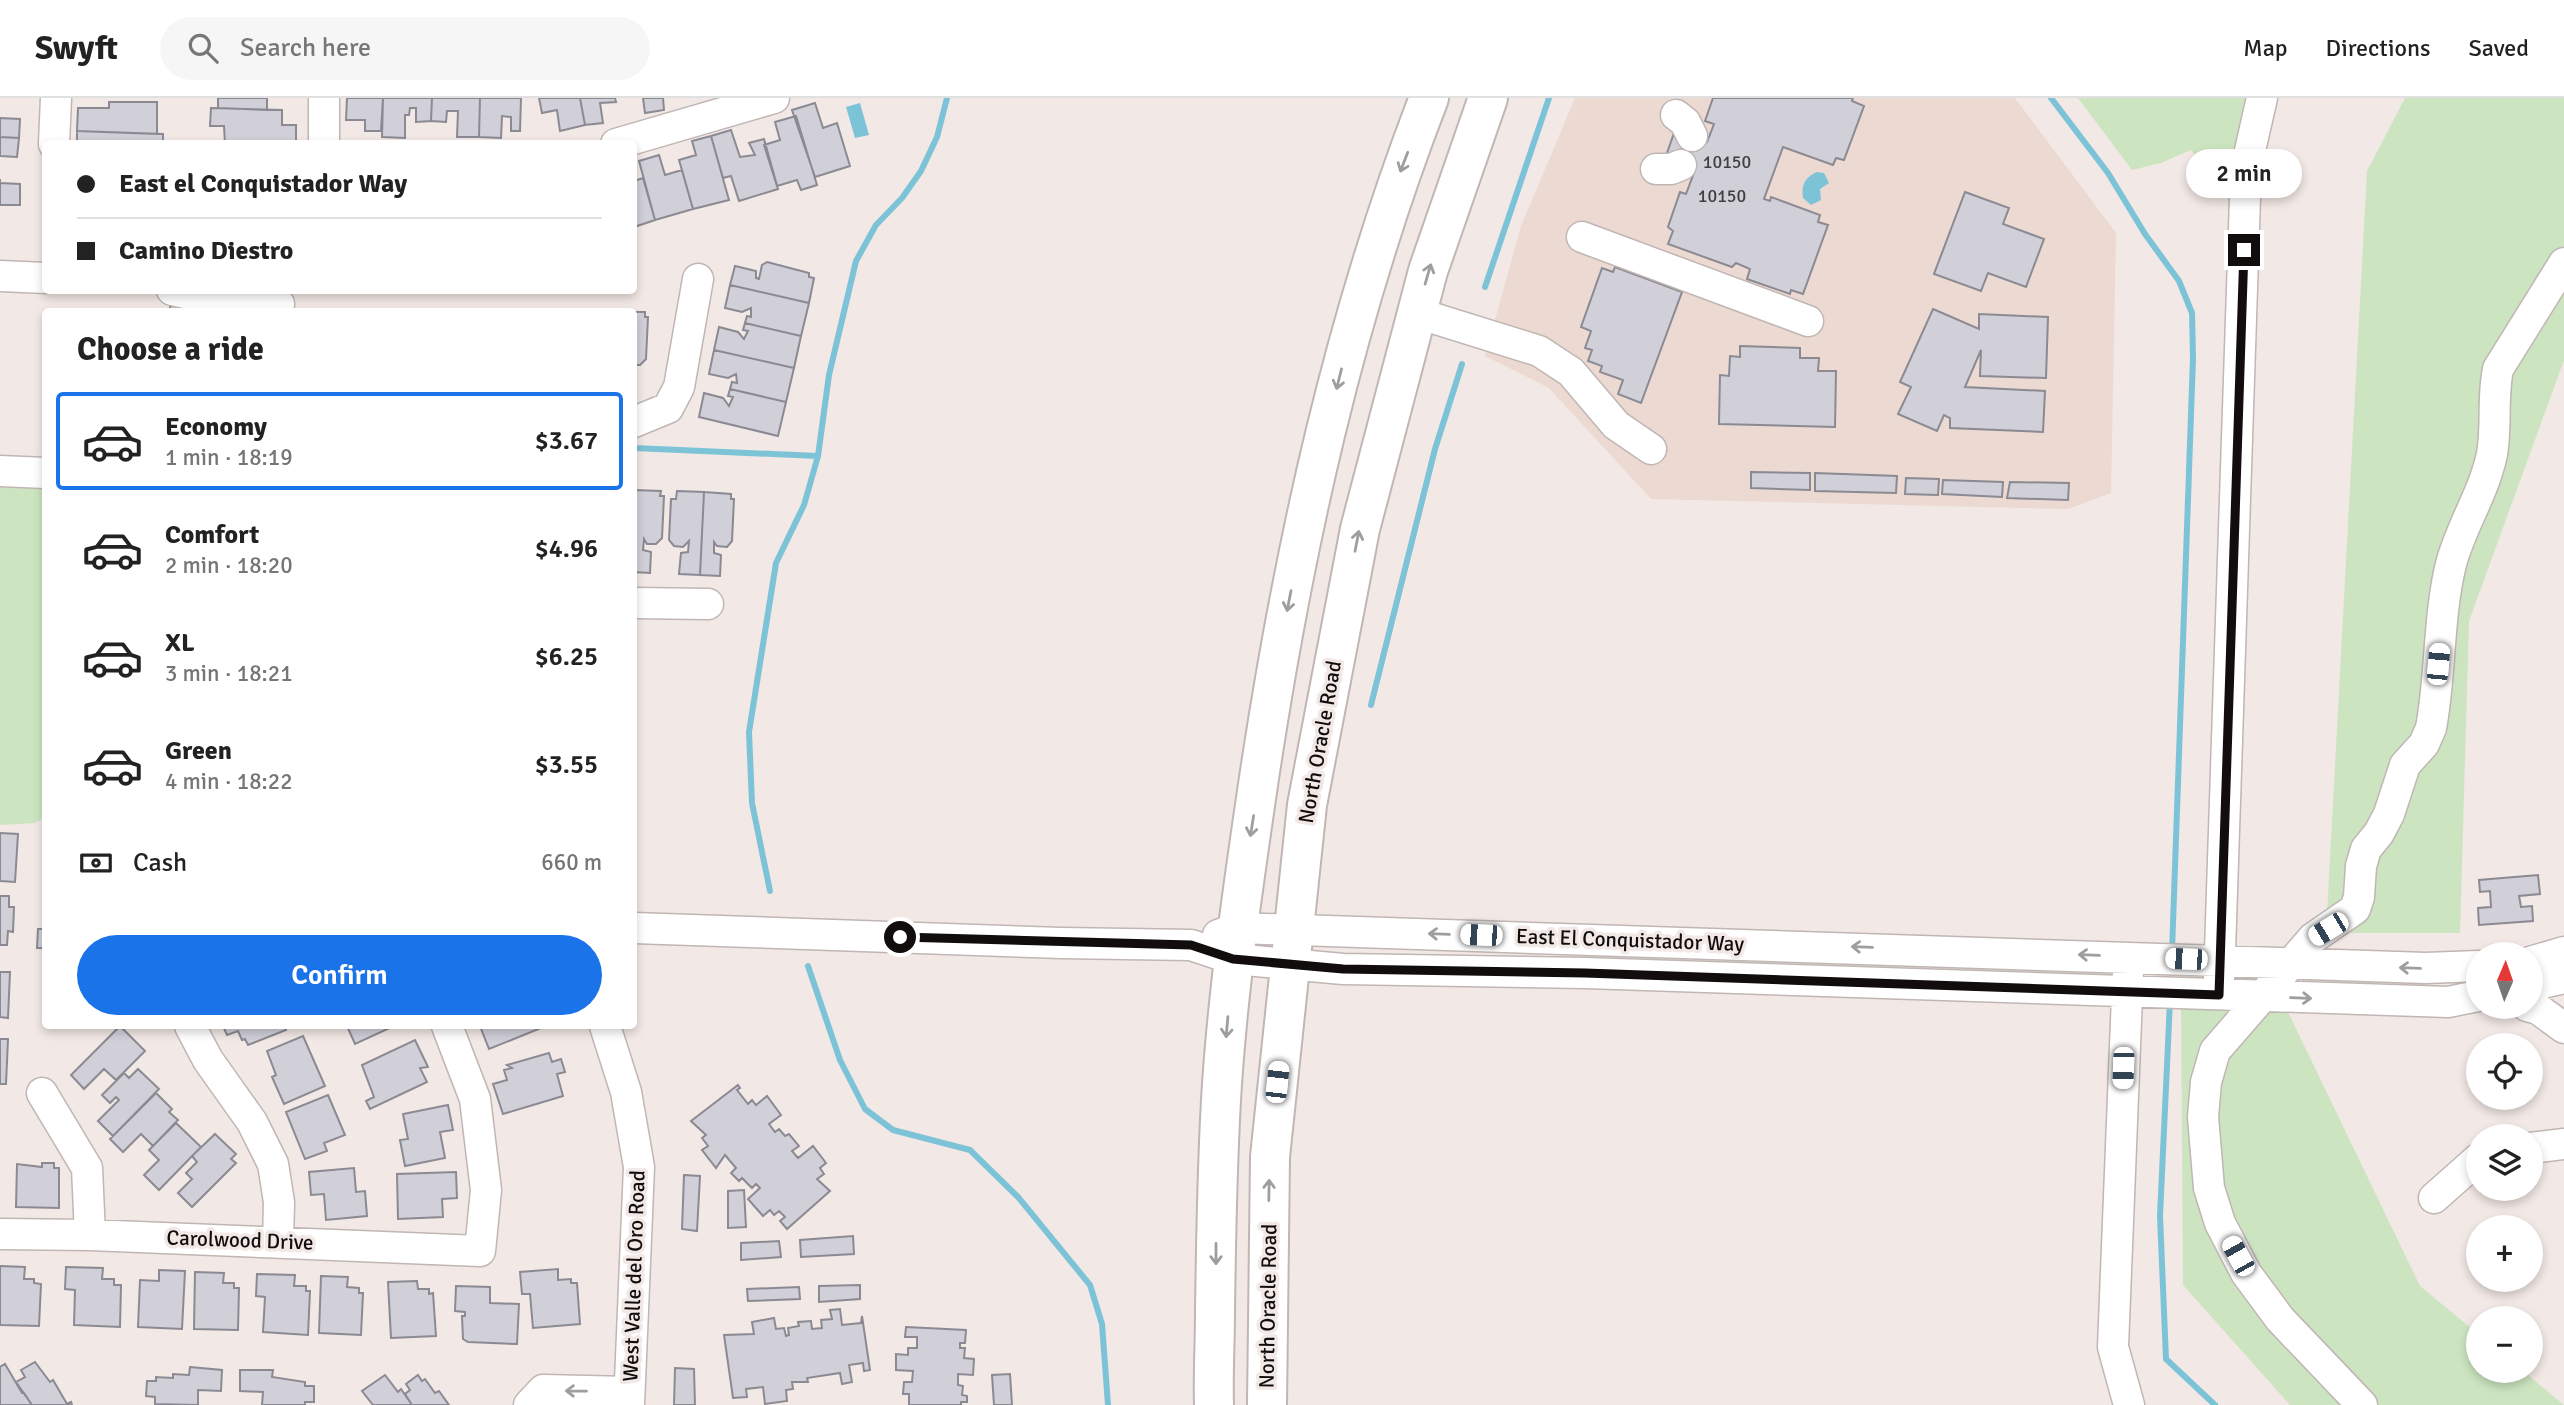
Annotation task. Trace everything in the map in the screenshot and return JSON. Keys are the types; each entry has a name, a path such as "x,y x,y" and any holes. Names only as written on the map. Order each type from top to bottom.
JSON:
{"highway":[{"path":"1214,1405 1216,1229 1222,1084 1235,943 1274,683 1308,503 1347,349 1394,188 1429,98"},
{"name":"North Oracle Road","path":"1267,1405 1270,1157 1307,805 1360,529 1428,271 1488,98"}],"street":[{"path":"54,140 56,98"},
{"path":"324,98 324,140"},
{"path":"630,140 774,98"},
{"path":"2219,995 2246,168 2262,98"},
{"path":"1583,237 1808,321"},
{"path":"2362,1405 2280,1319 2253,1282 2220,1223 2209,1188 2203,1117 2206,1082 2215,1051 2263,996 2302,964 2313,937 2342,921 2355,909 2366,849 2389,814 2405,765 2424,744 2431,728 2442,621 2451,565 2490,465 2496,435 2494,388 2498,369 2564,263"},
{"path":"0,276 42,278"},
{"path":"637,421 668,408 679,387 698,279"},
{"path":"188,294 279,308"},
{"path":"1417,313 1539,351 1571,372 1616,425 1651,449"},
{"path":"0,471 42,473"},
{"path":"637,603 708,604"},
{"name":"East El Conquistador Way","path":"637,928 1048,943 1235,943 1292,947 1584,938 2157,958"},
{"path":"1584,938 1585,973"},
{"name":"East El Conquistador Way","path":"1292,947 1343,969 1585,973 2219,995 2466,1000"},
{"path":"2543,958 2564,952"},
{"path":"2129,1405 2113,1347 2126,992 2157,958 2426,968 2466,966"},
{"path":"2543,983 2564,978"},
{"path":"2543,1013 2564,1028"},
{"path":"192,1029 208,1060 252,1122 272,1164 279,1202 278,1242"},
{"name":"Carolwood Drive","path":"0,1234 90,1235 480,1251 486,1190 475,1099 448,1029"},
{"name":"West Valle del Oro Road","path":"606,1029 626,1092 639,1167 629,1398"},
{"path":"42,1093 88,1168 90,1235"},
{"path":"2543,1146 2564,1144"},
{"path":"2434,1198 2466,1170"},
{"path":"529,1405 543,1390 629,1398"}],"shaded area":[{"path":"1575,98 2015,98 2116,233 2111,493 2068,509 1651,499 1549,388 1485,356 1521,226"}],"green space":[{"path":"2078,98 2250,98 2233,173 2226,187 2208,187 2203,166 2191,150 2161,163 2132,170"},
{"path":"2405,98 2564,98 2564,360 2469,621 2460,933 2326,933 2367,171"},
{"path":"0,485 42,487 42,819 35,823 0,825"},
{"path":"2181,1006 2287,1010 2420,1286 2466,1324 2466,1383 2538,1383 2564,1405 2290,1405 2183,1285"}],"water":[{"path":"860,103 869,135 855,138 846,107"},
{"path":"1817,172 1824,173 1829,183 1820,189 1821,200 1811,205 1803,198 1803,189 1809,176"}],"building":[{"path":"218,98 267,98 267,110 218,108"},
{"path":"347,98 383,98 381,131 365,131 365,120 346,120"},
{"path":"383,98 432,98 431,121 416,122 416,108 410,108 409,115 405,115 405,138 382,137"},
{"path":"432,98 480,98 479,137 457,137 458,111 447,111 446,122 431,121"},
{"path":"480,98 521,98 520,131 511,131 511,117 502,116 501,138 479,137"},
{"path":"539,98 580,98 585,125 560,131 557,110 542,113"},
{"path":"580,98 615,98 616,102 600,103 603,123 585,125"},
{"path":"643,98 663,98 664,110 645,113"},
{"path":"1713,98 1853,98 1852,101 1864,106 1844,160 1836,158 1833,165 1783,147 1764,199 1770,201 1771,197 1820,215 1818,222 1828,225 1803,294 1791,290 1790,294 1747,279 1750,269 1736,263 1732,267 1668,244 1673,231 1668,227 1680,192 1686,194 1695,170 1665,159 1675,130 1707,142 1714,124 1705,121"},
{"path":"109,102 157,102 157,134 77,131 78,108 109,108"},
{"path":"815,103 823,128 837,123 850,166 815,177 792,110"},
{"path":"211,108 282,110 282,125 296,125 296,140 225,140 224,126 210,126"},
{"path":"796,116 817,185 801,190 797,180 777,186 764,145 780,140 775,122"},
{"path":"0,118 20,119 19,138 0,137"},
{"path":"731,130 740,157 755,155 749,143 764,139 778,189 739,201 731,176 723,178 711,136"},
{"path":"77,131 163,134 163,140 77,140"},
{"path":"711,136 729,200 693,209 679,160 696,155 692,141"},
{"path":"0,137 19,138 17,157 0,156"},
{"path":"659,155 665,175 682,170 693,209 655,220 639,161"},
{"path":"643,178 655,220 637,226 637,180"},
{"path":"0,183 20,184 20,205 0,205"},
{"path":"1965,192 2009,208 2003,224 2044,239 2026,287 1988,273 1981,291 1934,274"},
{"path":"767,262 809,273 809,277 814,278 809,303 730,285 735,266 756,271 756,278 759,279 762,265"},
{"path":"1615,267 1682,292 1641,403 1618,394 1623,380 1600,372 1602,366 1588,361 1592,350 1585,348 1591,331 1581,327 1602,268 1613,272"},
{"path":"730,285 809,303 801,336 745,323 747,316 751,317 751,308 742,312 725,308"},
{"path":"170,306 225,306 225,308"},
{"path":"1933,309 1979,329 1979,314 2048,317 2046,378 1980,376 1981,350 1965,387 2045,391 2043,432 1950,428 1950,418 1944,415 1937,431 1898,414 1911,387 1900,382"},
{"path":"637,312 645,312 645,317 648,317 646,359 637,365"},
{"path":"745,323 801,336 794,368 714,350 719,327 738,332 744,339 748,331 743,330"},
{"path":"1740,346 1800,348 1800,358 1819,358 1818,371 1836,371 1835,427 1719,424 1720,375 1729,376 1730,356 1740,357"},
{"path":"714,350 794,368 786,402 730,389 732,382 737,383 736,374 728,378 709,374"},
{"path":"730,389 786,402 778,436 699,417 704,393 723,398 729,406 733,397 728,396"},
{"path":"1751,472 1810,473 1810,490 1751,488"},
{"path":"1815,473 1897,476 1896,493 1815,491"},
{"path":"1906,478 1939,479 1938,495 1905,494"},
{"path":"1943,480 2003,482 2002,497 1942,494"},
{"path":"2010,482 2069,483 2068,500 2007,498"},
{"path":"637,490 661,491 660,496 664,496 662,538 656,544 647,544 644,539 643,550 651,552 650,573 637,572"},
{"path":"677,491 704,492 700,575 679,574 681,553 688,552 689,541 683,547 674,546 669,540 671,499 676,499"},
{"path":"704,492 731,494 731,499 734,499 732,541 727,547 717,546 714,542 714,553 721,555 720,576 700,575"},
{"path":"0,833 18,834 15,882 0,881"},
{"path":"2538,875 2540,894 2519,896 2521,907 2532,906 2533,921 2479,925 2478,908 2491,907 2490,891 2480,892 2479,880"},
{"path":"0,896 9,896 9,907 14,907 13,932 8,931 7,945 0,945"},
{"path":"38,929 42,929 42,948 37,948"},
{"path":"0,972 10,972 8,1018 0,1017"},
{"path":"117,1029 123,1029 145,1051 116,1080 104,1069 84,1089 71,1075"},
{"path":"224,1029 286,1030 248,1045 238,1031 227,1035"},
{"path":"348,1029 388,1029 355,1044"},
{"path":"481,1029 539,1029 489,1049"},
{"path":"303,1036 325,1086 284,1104 272,1077 276,1075 267,1051"},
{"path":"0,1039 8,1039 6,1084 0,1084"},
{"path":"415,1040 428,1067 420,1068 427,1082 370,1109 366,1101 374,1097 362,1065"},
{"path":"549,1053 552,1062 561,1059 565,1072 557,1074 563,1096 503,1114 493,1084 507,1080 504,1070 512,1068 507,1065"},
{"path":"138,1069 159,1089 113,1136 98,1121 119,1100 116,1097 110,1103 102,1095 124,1073 129,1078"},
{"path":"738,1085 740,1088 737,1090 748,1104 752,1100 756,1105 767,1096 781,1115 769,1124 775,1132 779,1129 785,1136 789,1134 799,1146 792,1151 798,1158 813,1146 826,1163 820,1168 824,1174 817,1179 830,1191 787,1229 780,1221 785,1217 779,1211 774,1215 770,1210 763,1216 748,1199 760,1188 756,1184 752,1188 742,1178 739,1181 731,1173 736,1168 725,1155 716,1168 702,1150 708,1146 702,1138 706,1135 691,1121"},
{"path":"156,1093 172,1109 169,1112 178,1120 153,1146 141,1134 123,1152 110,1139"},
{"path":"328,1095 345,1135 324,1143 327,1151 305,1159 286,1112"},
{"path":"448,1105 453,1130 440,1132 445,1158 405,1166 400,1140 408,1139 403,1114"},
{"path":"176,1123 201,1147 159,1190 144,1175 159,1160 149,1150"},
{"path":"215,1134 236,1154 231,1159 236,1163 192,1207 178,1193 192,1179 186,1173 197,1162 192,1156"},
{"path":"42,1163 54,1163 54,1168 59,1168 59,1208 16,1207 17,1164 42,1167"},
{"path":"354,1168 356,1192 365,1191 367,1216 326,1220 324,1194 311,1195 309,1172"},
{"path":"456,1172 457,1198 442,1199 443,1217 398,1219 397,1174"},
{"path":"684,1175 700,1176 697,1231 682,1229"},
{"path":"744,1190 746,1227 728,1228 728,1191"},
{"path":"853,1236 854,1254 801,1257 800,1240"},
{"path":"779,1241 781,1257 741,1260 741,1243"},
{"path":"0,1266 25,1267 24,1279 34,1279 34,1283 41,1284 39,1326 0,1325"},
{"path":"66,1267 103,1268 102,1279 114,1279 114,1285 121,1285 120,1327 74,1325 75,1290 65,1289"},
{"path":"558,1269 558,1280 571,1279 571,1283 577,1283 580,1324 533,1328 530,1294 522,1294 520,1272"},
{"path":"159,1270 185,1271 182,1329 138,1327 140,1280 159,1281"},
{"path":"195,1272 224,1273 223,1283 234,1283 234,1288 239,1288 238,1330 194,1329"},
{"path":"257,1274 295,1275 294,1286 306,1286 306,1291 310,1291 308,1335 263,1332 265,1297 256,1296"},
{"path":"321,1276 348,1277 347,1287 359,1288 359,1293 363,1293 361,1335 319,1333"},
{"path":"417,1281 418,1289 429,1289 429,1294 433,1293 436,1336 391,1338 388,1282"},
{"path":"860,1285 860,1299 819,1302 819,1286"},
{"path":"456,1286 490,1287 490,1303 519,1304 517,1344 468,1342 463,1339 462,1316 465,1316 465,1312 455,1311"},
{"path":"799,1287 800,1299 748,1301 747,1289"},
{"path":"840,1309 842,1325 861,1323 862,1316 870,1370 864,1371 863,1363 849,1365 852,1382 842,1384 840,1373 807,1378 808,1382 792,1382 793,1389 786,1390 787,1401 765,1404 763,1387 746,1389 747,1397 733,1398 724,1335 754,1334 752,1322 774,1318 776,1329 784,1328 786,1336 789,1335 788,1328 799,1326 798,1322 811,1321 812,1329 822,1328 821,1320 832,1319 830,1310"},
{"path":"906,1327 966,1330 965,1343 960,1343 960,1348 965,1348 964,1358 974,1359 973,1375 958,1374 958,1385 963,1386 962,1395 967,1396 967,1402 961,1402 961,1405 909,1405 909,1394 903,1394 904,1382 912,1382 913,1371 896,1370 896,1354 908,1355 908,1348 917,1348 917,1337 905,1337"},
{"path":"35,1362 50,1382 53,1380 67,1404 71,1402 72,1405 32,1405 16,1382 25,1377 21,1370"},
{"path":"5,1364 32,1405 0,1405 0,1367"},
{"path":"190,1367 222,1370 221,1391 198,1390 198,1405 155,1404 155,1397 146,1396 147,1381 156,1381 156,1377 173,1378 173,1374 189,1375"},
{"path":"675,1368 694,1369 695,1405 674,1405"},
{"path":"240,1370 273,1370 272,1377 305,1382 305,1386 314,1386 314,1402 305,1402 305,1405 262,1405 263,1392 240,1391"},
{"path":"1010,1374 1012,1405 994,1405 992,1375"},
{"path":"385,1375 398,1392 401,1389 412,1405 373,1405 362,1391"},
{"path":"418,1375 422,1381 425,1379 435,1393 439,1391 449,1405 412,1405 405,1394 410,1390 406,1384"}],"waterway":[{"path":"770,891 752,803 749,732 776,563 804,505 818,456 829,375 856,261 876,225 902,198 921,171 937,137 947,98"},
{"path":"1485,287 1549,98"},
{"path":"2051,98 2108,173 2145,234 2179,281 2192,313 2193,358 2172,952"},
{"path":"1371,705 1435,449 1462,364"},
{"path":"637,448 818,456"},
{"path":"808,966 840,1060 865,1109 893,1130 970,1150 1018,1197 1090,1285 1102,1324 1108,1405"},
{"path":"2170,1001 2160,1216 2166,1359 2215,1405"}],"route":[{"path":"900,937 1191,945 1233,959 1343,969 1585,973 2219,995 2244,250"}]}
